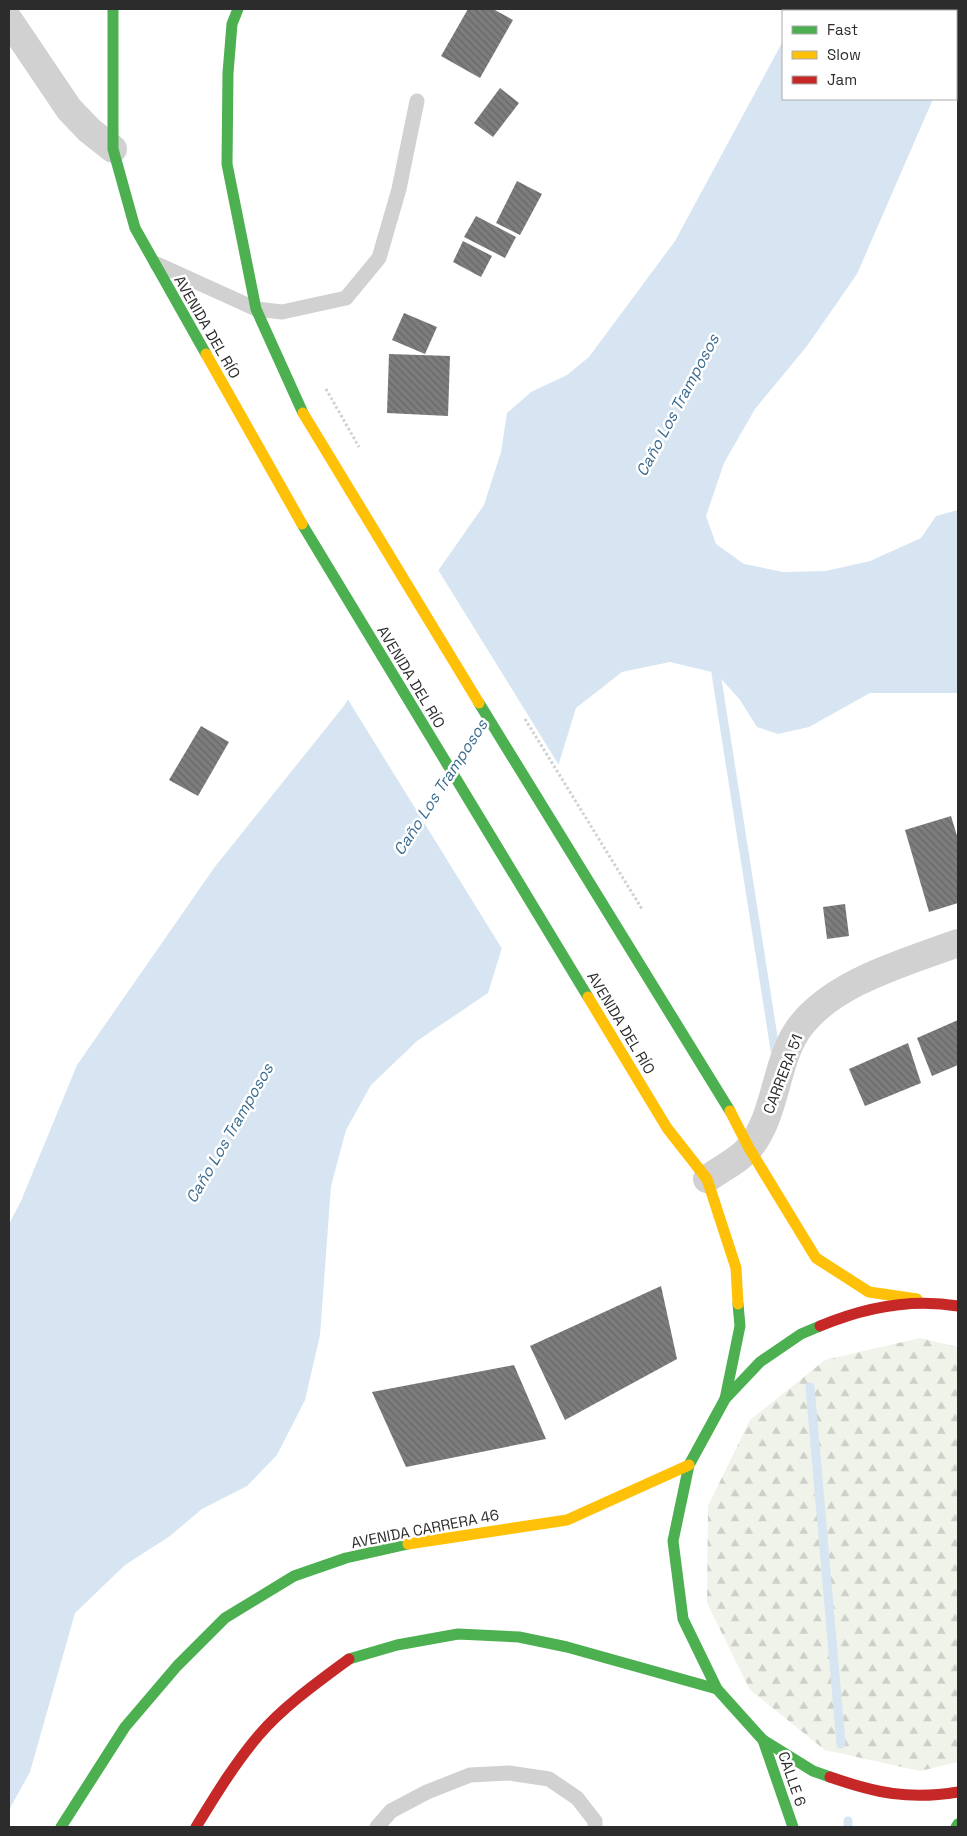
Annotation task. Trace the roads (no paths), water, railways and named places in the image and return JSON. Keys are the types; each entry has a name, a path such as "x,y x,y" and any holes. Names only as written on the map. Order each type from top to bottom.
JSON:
{"main road":[{"name":"AVENIDA DEL RÍO","path":"113,9 113,149 135,228 333,577 667,1128 707,1179 736,1268 740,1326 725,1399"},
{"path":"238,9 232,24 228,73 227,164 256,309 304,419 603,907 722,1096 749,1148 816,1258 869,1292 953,1305"},
{"path":"953,1305 897,1304 848,1314 802,1334 760,1362 725,1399 689,1465 673,1541 683,1619 717,1689 763,1740 813,1771 869,1791 928,1796 958,1792"},
{"name":"AVENIDA CARRERA 46","path":"61,1827 125,1727 177,1666 225,1618 294,1576 346,1558 406,1544 567,1520 689,1465"},
{"path":"196,1827 218,1791 259,1735 302,1694 349,1659 397,1645 458,1634 519,1637 567,1647 717,1689"},
{"name":"CALLE 6","path":"763,1740 793,1827"}],"street":[{"path":"9,20 69,109 89,130 113,149"},
{"name":"CARRERA 51","path":"749,1148 765,1123 778,1080 796,1032 814,1010 848,988 881,971 958,943"},
{"path":"707,1179 749,1148"}],"lane":[{"path":"154,262 256,309 282,312 346,298 379,258 399,189 417,101"},
{"path":"377,1827 391,1811 427,1792 470,1775 509,1773 549,1779 577,1798 596,1825"}],"water":[{"path":"958,9 957,21 957,10 800,10"},
{"name":"Caño Los Tramposos","path":"782,43 782,100 933,100 857,274 807,346 755,409 724,463 706,516 716,544 744,564 783,572 826,571 870,561 921,538 936,516 958,510 958,693 870,693 809,727 778,734 757,727 740,700 716,673 670,662 622,672 576,708 488,993 417,1041 371,1085 346,1130 331,1186 320,1335 305,1400 277,1455 247,1486 202,1509 170,1536 125,1565 75,1613 30,1772 9,1810 9,1224 21,1201 77,1065 214,868 343,707 484,505 501,452 507,413 531,392 567,375 589,357 675,241"}],"waterway":[{"path":"716,673 776,1056"},
{"path":"810,1387 841,1744"},
{"path":"848,1821 848,1827"}]}
